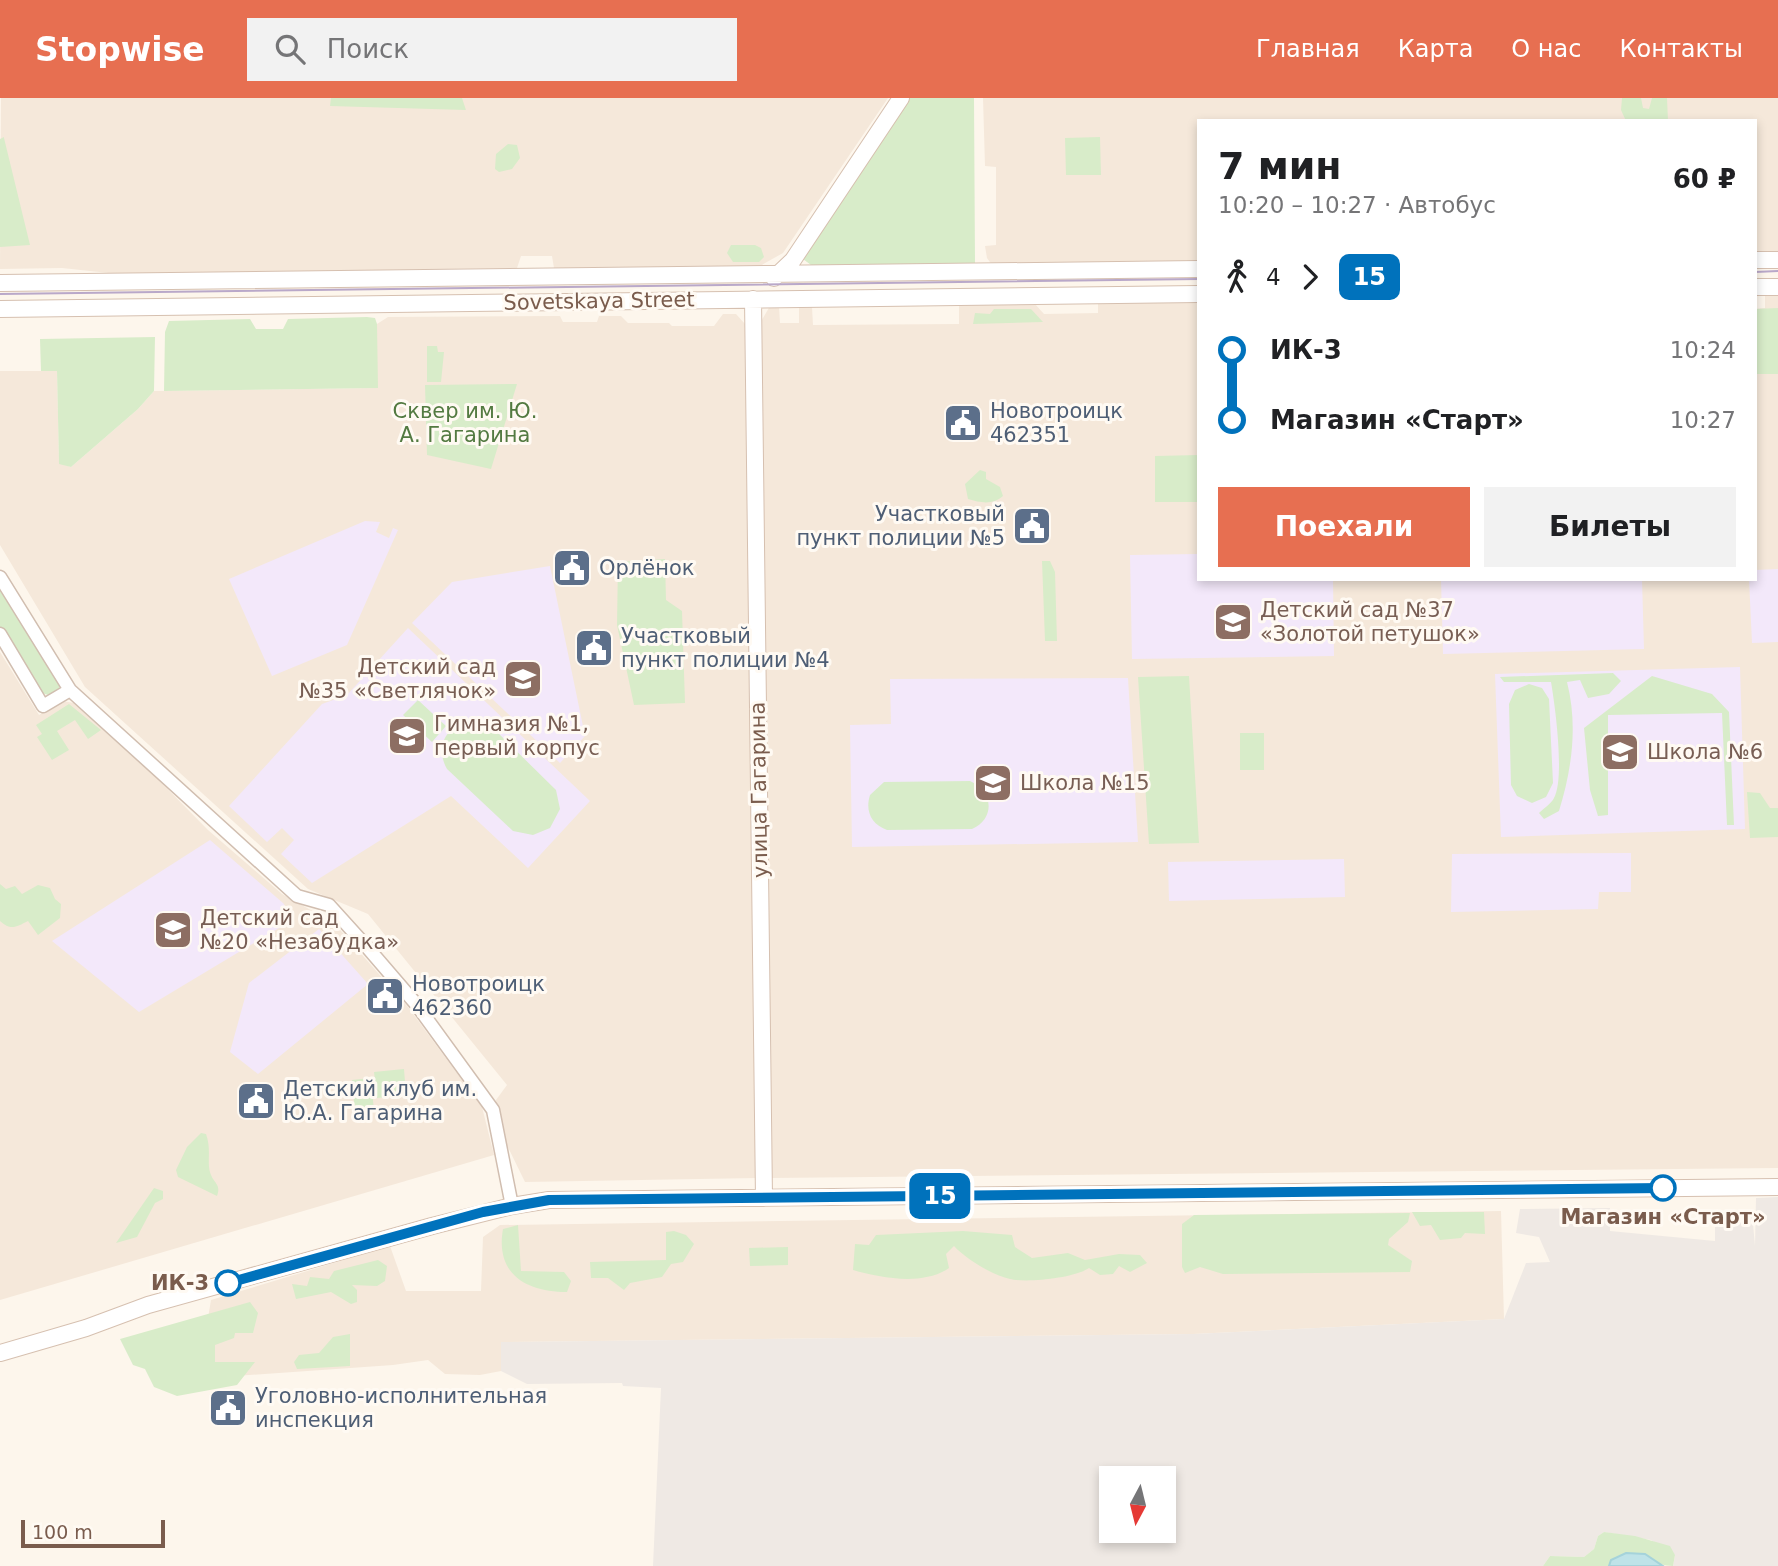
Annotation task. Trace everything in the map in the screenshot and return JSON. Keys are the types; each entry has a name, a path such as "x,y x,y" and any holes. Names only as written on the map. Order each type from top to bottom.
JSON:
{"main road":[{"path":"753,299 793,260 901,98"},
{"path":"1757,260 1778,260"},
{"name":"Sovetskaya Street","path":"0,283 1197,269"},
{"path":"1757,288 1778,287"},
{"name":"Sovetskaya Street","path":"0,309 1197,294"},
{"name":"улица Гагарина","path":"753,299 764,1198"},
{"path":"0,1353 86,1328 148,1306 512,1206 549,1200 1778,1187"}],"street":[{"path":"0,577 70,690 298,896 329,905 416,1004 493,1110 512,1206"},
{"path":"0,635 43,706 70,690"}],"shaded area":[{"path":"1,98 888,98 783,253 760,266 554,268 552,256 521,256 517,268 118,274 62,268 0,269"},
{"path":"983,98 1778,98 1778,257 1757,257 1757,119 1197,119 1197,265 992,265 987,258 985,246 996,245 996,167 985,166"},
{"path":"1765,293 1778,293 1778,1168 772,1178 759,325 770,306 779,306 780,323 799,323 799,306 812,307 813,325 959,324 959,305 1035,304 1044,314 1098,313 1098,303 1197,301 1197,581 1757,581 1757,309 1765,308"},
{"path":"723,314 736,314 745,324 757,1178 525,1182 499,1129 496,1100 507,1085 368,914 308,889 85,687 0,545 0,371 57,371 59,463 71,467 138,409 154,391 377,388 377,324 388,317 560,316 563,322 597,322 599,316 621,316 628,323 714,326"},
{"path":"365,521 380,522 376,532 389,538 393,528 398,530 347,645 272,676 229,579"},
{"name":"Детский сад №37 «Золотой петушок»","path":"1197,554 1197,581 1333,581 1334,656 1132,659 1130,555"},
{"name":"Детский сад №35 «Светлячок»","path":"550,566 585,736 560,763 412,623 452,582"},
{"path":"1778,569 1778,642 1752,643 1749,581 1757,581 1757,570"},
{"path":"1441,581 1642,581 1644,649 1443,654"},
{"name":"Гимназия №1, первый корпус","path":"408,628 590,801 528,868 451,796 312,883 281,854 294,840 282,828 267,842 229,806 322,704 347,695"},
{"path":"0,652 39,715 62,701 74,703 129,750 208,830 282,894 334,923 408,1007 482,1107 494,1155 0,1300"},
{"name":"Школа №6","path":"1740,667 1745,829 1501,837 1495,674"},
{"name":"Школа №15","path":"1128,678 1138,842 852,847 850,725 891,724 890,679"},
{"name":"Детский сад №20 «Незабудка»","path":"210,840 283,903 294,919 139,1012 52,941"},
{"path":"1631,853 1631,892 1599,892 1598,909 1451,912 1452,854"},
{"path":"1344,859 1345,897 1169,901 1168,862"},
{"path":"319,929 368,984 258,1074 230,1052 249,983"},
{"path":"1778,1197 1778,1566 1673,1566 1675,1555 1651,1540 1604,1532 1598,1536 1594,1549 1584,1557 1550,1556 1543,1566 653,1566 661,1388 623,1386 622,1383 527,1384 501,1371 501,1342 1193,1334 1504,1319 1526,1263 1550,1262 1539,1237 1516,1233 1520,1209 1610,1208 1610,1231 1715,1241 1715,1213 1752,1213 1755,1246 1756,1198"},
{"path":"1501,1211 1504,1319 1193,1334 501,1342 501,1371 480,1375 445,1374 428,1360 393,1365 207,1378 206,1330 211,1300 390,1246 406,1291 481,1291 483,1237 500,1225"}],"green space":[{"path":"331,98 462,98 466,110 330,106"},
{"path":"909,98 974,98 975,263 970,268 815,268 803,259"},
{"path":"1622,98 1641,98 1643,108 1649,109 1652,98 1667,98 1668,119 1625,119 1621,110"},
{"path":"4,137 30,245 0,247 0,139"},
{"path":"1100,137 1101,175 1066,175 1065,138"},
{"path":"508,144 517,145 520,158 512,169 499,172 495,169 496,154"},
{"path":"731,245 755,245 761,248 764,257 759,262 733,262 727,253"},
{"path":"1778,308 1778,374 1757,374 1757,309"},
{"path":"994,309 1031,309 1043,322 973,324 975,313 990,314"},
{"path":"375,318 377,324 378,388 164,391 165,332 169,321 250,319 256,329 283,329 288,319"},
{"path":"155,337 154,391 138,409 71,467 59,464 57,371 41,371 40,339"},
{"path":"427,346 437,346 438,352 444,352 441,382 427,382"},
{"name":"Сквер им. Ю. А. Гагарина","path":"517,384 491,469 427,455 425,385"},
{"path":"1197,455 1197,502 1155,502 1155,456"},
{"path":"980,470 986,472 986,479 1000,487 1003,496 987,502 968,499 965,484"},
{"path":"665,559 666,600 682,611 685,703 634,705 617,625 618,562"},
{"path":"1042,561 1050,561 1055,572 1057,641 1045,641"},
{"path":"0,583 60,684 58,692 51,696 39,692 0,628"},
{"path":"1613,673 1621,681 1609,694 1588,698 1580,680 1567,682 1573,731 1570,763 1559,811 1544,819 1539,813 1554,798 1559,775 1551,682 1504,682 1500,677"},
{"path":"1189,676 1199,843 1149,844 1138,677"},
{"path":"1652,676 1712,694 1729,712 1734,825 1727,825 1722,713 1608,715 1608,815 1598,816 1590,790 1584,728"},
{"path":"1529,684 1542,688 1549,699 1553,783 1546,797 1532,803 1517,796 1511,785 1509,704 1515,690"},
{"path":"418,700 446,726 432,742 403,715"},
{"path":"69,704 101,730 88,739 75,720 57,731 69,750 52,760 37,737 42,734 36,725"},
{"path":"468,721 481,722 492,727 556,790 560,809 550,828 533,835 513,831 447,769 442,753 444,739 453,728"},
{"path":"1240,733 1264,733 1264,770 1240,770"},
{"path":"970,781 984,791 989,805 985,819 972,829 887,830 873,821 869,812 870,795 884,782"},
{"path":"1747,792 1760,793 1770,808 1778,808 1778,837 1750,838"},
{"path":"0,884 6,889 15,886 22,894 38,885 50,888 55,899 61,904 60,918 38,935 28,921 14,927 7,926 0,921"},
{"path":"404,1069 406,1095 377,1098 374,1072"},
{"path":"371,1078 374,1111 355,1113 352,1080"},
{"path":"201,1133 206,1134 208,1140 210,1171 218,1187 217,1196 178,1177 176,1170 187,1147"},
{"path":"154,1188 163,1191 163,1199 155,1203 137,1237 116,1243"},
{"path":"1412,1212 1484,1212 1485,1234 1465,1233 1461,1238 1440,1240 1431,1225 1420,1226"},
{"path":"1410,1213 1408,1222 1389,1239 1388,1245 1412,1261 1410,1272 1223,1274 1200,1267 1185,1273 1182,1267 1182,1224 1194,1215"},
{"path":"518,1225 521,1271 564,1272 571,1281 567,1292 527,1284 509,1269 502,1245 503,1229"},
{"path":"674,1231 686,1235 694,1244 683,1262 671,1264 662,1277 630,1283 624,1290 608,1278 591,1278 590,1262 666,1260 666,1232"},
{"path":"963,1231 1012,1235 1015,1247 1032,1258 1068,1253 1085,1260 1119,1254 1140,1255 1147,1263 1130,1272 1119,1266 1113,1274 1100,1275 1089,1268 1062,1277 1018,1280 988,1270 954,1246 946,1254 949,1268 927,1277 889,1278 853,1270 855,1244 869,1245 876,1235"},
{"path":"788,1247 788,1265 750,1266 749,1248"},
{"path":"378,1260 387,1266 385,1281 377,1286 352,1285 357,1290 357,1302 351,1304 331,1292 296,1299 292,1284 307,1286 310,1277 329,1279 334,1271"},
{"path":"250,1302 258,1313 253,1333 235,1333 234,1338 215,1345 215,1362 255,1362 237,1385 177,1396 154,1387 145,1369 133,1365 120,1339"},
{"path":"350,1334 350,1366 297,1369 294,1362 299,1355 319,1353 333,1337"},
{"path":"1604,1532 1635,1536 1670,1546 1675,1555 1673,1566 1632,1553 1611,1560 1609,1566 1543,1566 1550,1556 1584,1557 1594,1549 1598,1536"}],"water":[{"path":"1626,1553 1645,1554 1663,1566 1609,1566 1611,1560"}],"tram line":[{"path":"1757,272 1778,271"},
{"path":"0,294 1197,279"}],"bus line":[{"name":"15","path":"228,1283 483,1212 549,1200 1663,1188"}],"place":[{"name":"Новотроицк 462351","path":"963,423"},
{"name":"Участковый пункт полиции №5","path":"1032,526"},
{"name":"Орлёнок","path":"572,568"},
{"name":"Детский сад №37 «Золотой петушок»","path":"1233,622"},
{"name":"Участковый пункт полиции №4","path":"594,648"},
{"name":"Детский сад №35 «Светлячок»","path":"523,679"},
{"name":"Гимназия №1, первый корпус","path":"407,736"},
{"name":"Школа №6","path":"1620,752"},
{"name":"Школа №15","path":"993,783"},
{"name":"Детский сад №20 «Незабудка»","path":"173,930"},
{"name":"Новотроицк 462360","path":"385,996"},
{"name":"Детский клуб им. Ю.А. Гагарина","path":"256,1101"},
{"name":"Магазин «Старт»","path":"1663,1188"},
{"name":"ИК-3","path":"228,1283"},
{"name":"Уголовно-исполнительная инспекция","path":"228,1408"}]}
